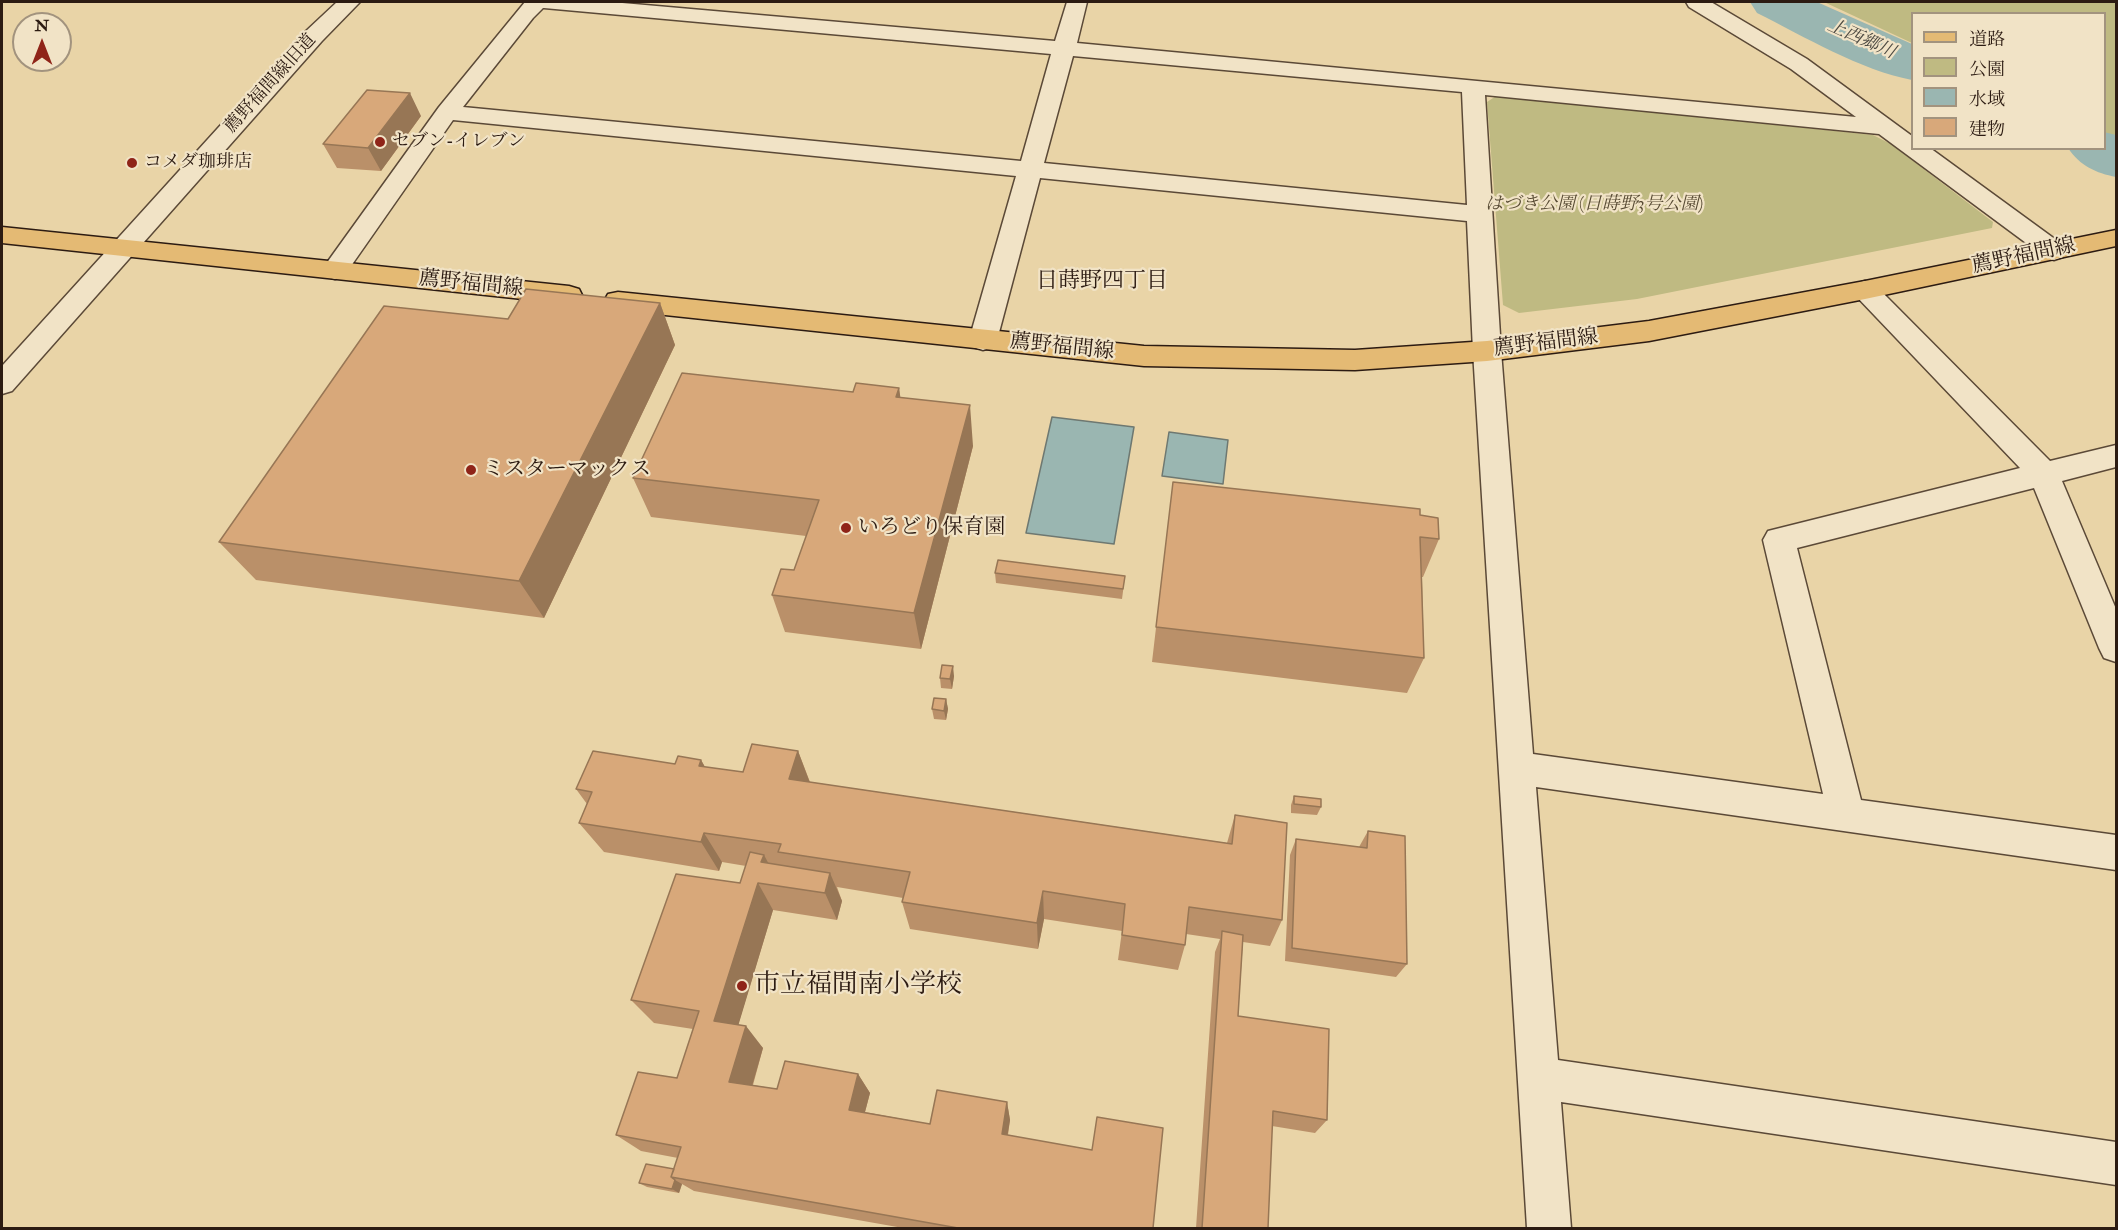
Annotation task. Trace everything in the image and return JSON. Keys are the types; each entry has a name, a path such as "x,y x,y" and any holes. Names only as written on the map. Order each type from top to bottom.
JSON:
{"main road":[{"name":"薦野福間線","path":"2,235 1156,357 1355,360 1487,351 1649,331 1865,290 2116,238"}],"street":[{"name":"薦野福間線旧道","path":"2,384 314,36 349,2"},
{"path":"335,270 447,112 525,13 537,2"},
{"path":"544,2 1065,48 1882,127"},
{"path":"983,340 1077,2"},
{"path":"1696,2 1799,64 1911,148"},
{"path":"1473,88 1487,351 1550,1228"},
{"path":"447,112 1479,214"},
{"path":"1914,150 2054,251"},
{"path":"1865,290 2044,474 2116,648"},
{"path":"1846,814 1779,540 2116,456"},
{"path":"1518,768 2116,853"},
{"path":"1540,1078 2116,1164"}],"green space":[{"path":"1824,2 2116,2 2116,143 2106,138 2106,12 1911,12 1911,43"},
{"name":"はづき公園 (日蒔野3号公園)","path":"1496,96 1873,135 1891,144 1993,222 1992,228 1637,299 1519,313 1503,305 1487,102"}],"water":[{"path":"1052,417 1134,427 1114,544 1026,533"},
{"path":"1169,432 1228,440 1223,484 1162,476"}],"building":[{"path":"367,90 410,93 368,148 323,144"},
{"name":"ミスターマックス","path":"526,289 660,303 519,581 219,542 384,306 508,319"},
{"name":"いろどり保育園","path":"682,373 853,392 856,383 899,388 896,397 970,405 914,613 772,595 781,569 794,570 819,500 633,478"},
{"path":"1173,482 1420,509 1420,515 1438,518 1439,539 1420,537 1424,658 1156,627"},
{"path":"998,560 1125,576 1123,589 995,573"},
{"path":"942,665 953,666 950,679 940,678"},
{"path":"934,698 946,699 944,711 932,709"},
{"path":"752,744 798,751 789,779 1232,844 1235,815 1287,823 1282,920 1189,907 1185,945 1122,935 1125,904 1043,891 1037,923 902,902 910,872 778,852 781,844 704,833 701,842 579,823 592,792 576,789 593,751 675,764 678,756 701,760 699,766 743,772"},
{"path":"1294,796 1321,799 1321,807 1294,804"},
{"path":"1368,831 1405,836 1407,964 1292,948 1296,839 1367,848"},
{"path":"750,852 764,855 761,862 830,873 825,893 758,883 714,1021 746,1026 729,1082 777,1089 785,1061 858,1074 849,1110 930,1124 937,1090 1007,1102 1002,1134 1092,1150 1097,1117 1163,1128 1153,1228 958,1228 671,1177 681,1147 616,1135 638,1072 677,1078 699,1011 631,1000 676,874 740,883"},
{"path":"1222,931 1243,935 1238,1016 1329,1029 1327,1120 1273,1111 1268,1228 1202,1228"},
{"path":"646,1164 674,1169 671,1177 675,1180 672,1189 639,1183"}],"waterway":[{"name":"上西郷川","path":"1776,2 1859,42 1911,64"},
{"name":"上西郷川","path":"2100,150 2116,159"}],"place":[{"name":"セブン-イレブン","path":"380,142"},
{"name":"コメダ珈琲店","path":"132,163"},
{"name":"ミスターマックス","path":"471,470"},
{"name":"いろどり保育園","path":"846,528"},
{"name":"市立福間南小学校","path":"742,986"}],"district":[{"name":"日蒔野四丁目","path":"1102,282"}]}
